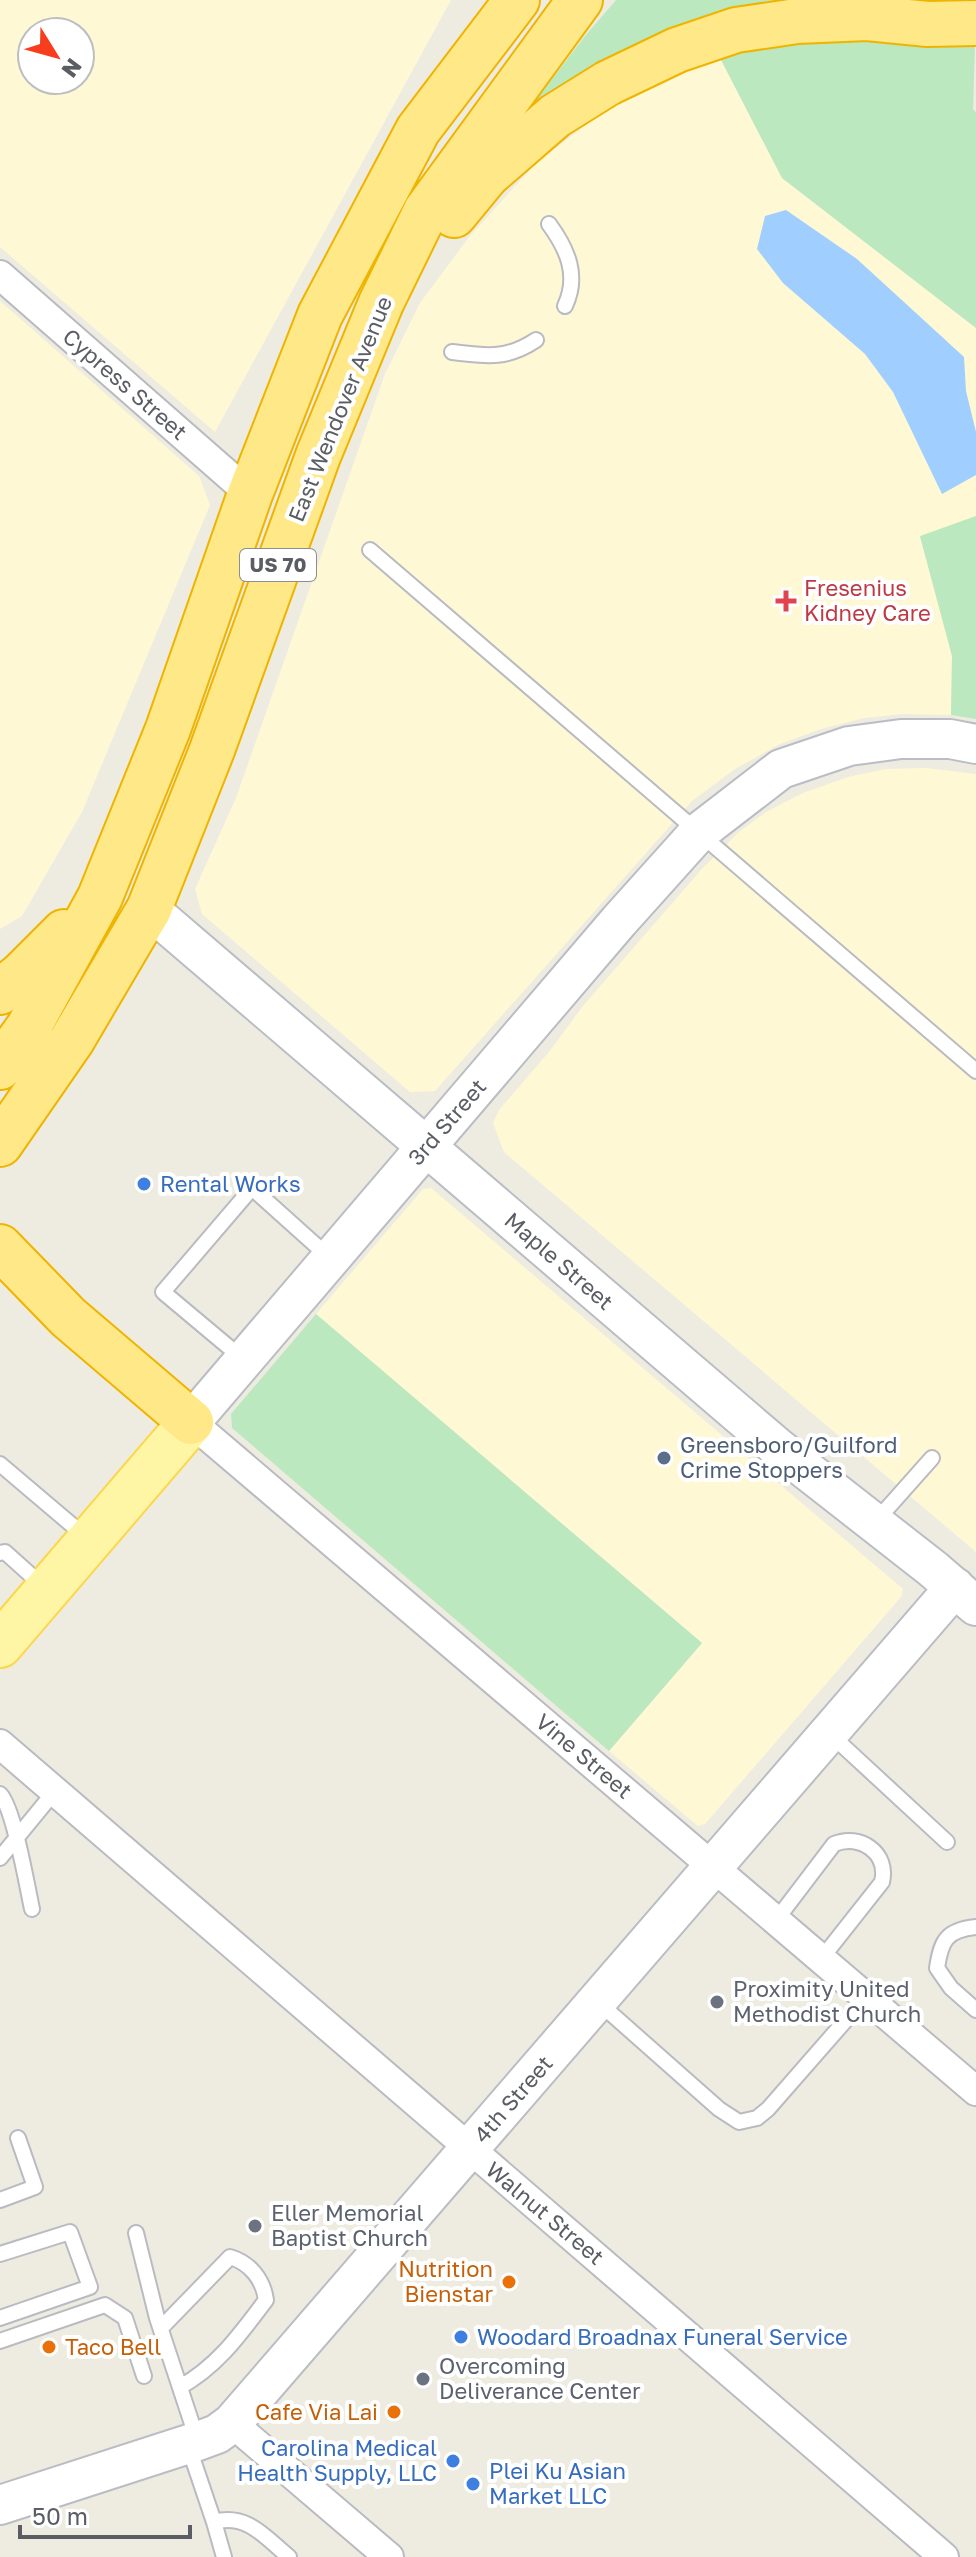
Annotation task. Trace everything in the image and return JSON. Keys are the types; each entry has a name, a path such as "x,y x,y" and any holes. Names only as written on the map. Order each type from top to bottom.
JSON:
{"highway":[{"path":"418,130 476,0"},
{"name":"US 70","path":"0,1067 28,1028 100,897 168,729 250,494 320,315 418,130 517,0"},
{"name":"East Wendover Avenue","path":"0,1144 72,1040 149,909 212,750 318,456 381,303 426,211 580,0"},
{"path":"381,303 487,175 555,116 608,83 677,50 736,30 797,21 867,18 928,24 976,23"},
{"path":"138,805 130,874 149,909"},
{"path":"0,992 100,897"},
{"path":"0,1247 68,1317 191,1422"},
{"path":"0,1289 68,1317"}],"main road":[{"name":"3rd Street","path":"0,1645 191,1422"}],"street":[{"name":"Cypress Street","path":"0,275 250,494"},
{"name":"3rd Street","path":"191,1422 619,921 698,833 781,769 849,746 901,739 950,739 976,744"},
{"name":"Maple Street","path":"149,909 777,1447 965,1596"},
{"name":"Vine Street","path":"191,1422 976,2091"},
{"name":"4th Street","path":"0,2505 217,2434 232,2423 828,1733 965,1596"},
{"name":"Walnut Street","path":"0,1744 944,2557"},
{"path":"232,2423 389,2557"}],"lane":[{"path":"549,224 562,241 572,274 572,292 565,306"},
{"path":"452,352 500,356 519,351 536,340"},
{"path":"370,550 976,1071"},
{"path":"244,1360 163,1292 242,1199 252,1188 331,1259"},
{"path":"875,1522 932,1458"},
{"path":"0,1464 89,1540"},
{"path":"0,1553 5,1552 47,1590"},
{"path":"828,1733 947,1842"},
{"path":"0,1858 55,1791"},
{"path":"0,1794 4,1797 32,1909"},
{"path":"777,1919 834,1844 843,1840 856,1842 875,1852 883,1860 885,1870 882,1882 822,1958"},
{"path":"976,1927 958,1930 947,1937 940,1947 937,1968 951,1988 976,2010"},
{"path":"597,2001 719,2109 739,2122 757,2118 768,2109 866,1997"},
{"path":"0,2200 35,2187 18,2138"},
{"path":"0,2254 70,2232 90,2287 0,2318"},
{"path":"136,2233 224,2557"},
{"path":"161,2328 230,2257 243,2261 264,2284 266,2300 227,2351 199,2377 180,2387"},
{"path":"0,2341 105,2305 125,2318 144,2376"},
{"path":"214,2522 229,2518 246,2521 289,2557"}],"shaded area":[{"path":"0,0 451,0 215,432 0,247"},
{"path":"719,56 782,178 976,328 976,516 920,537 952,656 951,715 903,714 864,718 780,744 735,769 692,801 435,1091 410,1092 202,914 195,889 236,798 385,374 420,303 469,237 536,163 596,117 650,85"},
{"path":"0,301 199,476 210,505 82,812 22,916 0,929"},
{"path":"926,768 976,774 976,1552 504,1152 493,1123 499,1110 549,1052 583,1006 701,870 739,832 766,812 803,793 848,777 886,769"},
{"path":"431,1188 903,1589 901,1597 705,1824 698,1826 609,1751 702,1643 316,1314 423,1189"}],"green space":[{"path":"616,0 883,0 835,5 506,139"},
{"path":"828,33 975,43 976,328 782,178 719,56"},
{"path":"976,516 976,719 951,715 952,656 920,536"},
{"path":"316,1314 702,1643 609,1751 232,1428 231,1414"}],"water":[{"path":"786,210 857,259 964,357 966,391 976,432 976,475 942,494 893,392 865,354 783,283 757,249 765,216"}],"place":[{"name":"Fresenius Kidney Care","path":"786,601"},
{"name":"Rental Works","path":"144,1184"},
{"name":"Greensboro/Guilford Crime Stoppers","path":"664,1458"},
{"name":"Proximity United Methodist Church","path":"717,2002"},
{"name":"Eller Memorial Baptist Church","path":"255,2226"},
{"name":"Nutrition Bienstar","path":"509,2282"},
{"name":"Woodard Broadnax Funeral Service","path":"461,2337"},
{"name":"Taco Bell","path":"49,2347"},
{"name":"Overcoming Deliverance Center","path":"423,2379"},
{"name":"Cafe Via Lai","path":"394,2412"},
{"name":"Carolina Medical Health Supply, LLC","path":"453,2461"},
{"name":"Plei Ku Asian Market LLC","path":"473,2484"}]}
